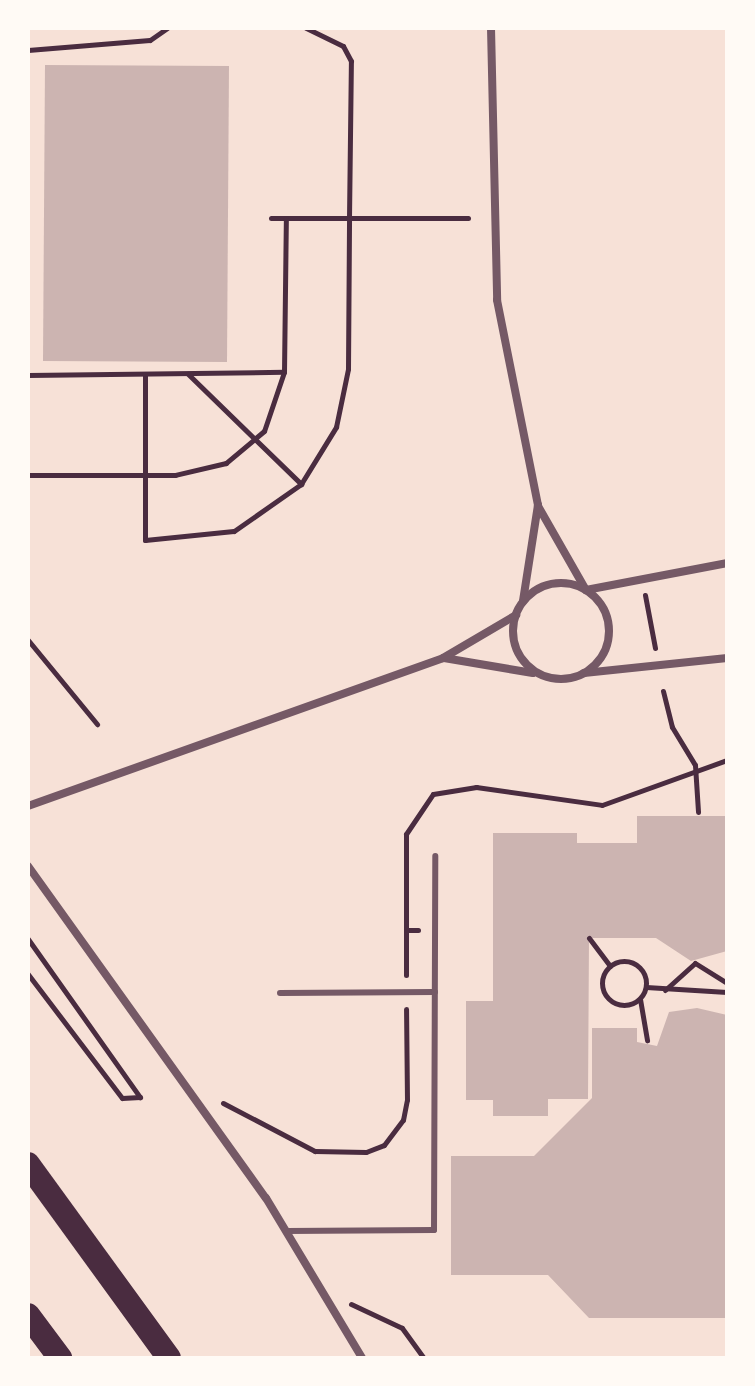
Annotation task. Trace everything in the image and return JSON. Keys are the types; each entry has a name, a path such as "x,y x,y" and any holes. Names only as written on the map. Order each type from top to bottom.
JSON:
{"highway":[{"path":"28,1164 169,1358"},
{"path":"28,1315 60,1358"}],"street":[{"path":"491,28 497,300 538,505 586,590 601,606 609,636 583,673"},
{"path":"538,505 523,601 516,615 515,644 541,675"},
{"path":"523,601 548,585 586,590 727,563"},
{"path":"28,806 443,658 516,615"},
{"path":"443,658 541,675 727,658"},
{"path":"28,866 287,1231 362,1358"}],"lane":[{"path":"287,1231 434,1230 435,856"},
{"path":"280,993 435,992"}],"path":[{"path":"28,50 150,40 167,28"},
{"path":"145,374 145,540 234,531 301,484 327,451 344,397 351,61 343,46 306,28"},
{"path":"271,218 468,218"},
{"path":"28,475 197,473 226,463 256,439 281,395 286,218"},
{"path":"28,375 284,372"},
{"path":"187,373 301,484"},
{"path":"645,594 655,648"},
{"path":"28,640 97,724"},
{"path":"663,691 695,770 698,812"},
{"path":"215,1095 315,1151 366,1152 384,1145 403,1120 407,1100 406,834 433,794 476,787 602,805 727,760"},
{"path":"406,930 435,930"},
{"path":"589,938 610,966"},
{"path":"28,939 140,1097 122,1098 28,974"},
{"path":"664,990 695,963 727,983"},
{"path":"610,966 640,967 646,987 640,999 647,1040"},
{"path":"610,966 603,985 609,999 640,999"},
{"path":"646,987 727,992"},
{"path":"330,1300 371,1308 402,1328 424,1358"}],"building":[{"path":"45,65 229,66 227,362 43,361"},
{"path":"637,816 727,816 727,951 691,961 656,938 589,938 588,1099 548,1099 548,1116 493,1116 493,1100 466,1100 466,1001 493,1001 493,833 577,833 577,843 637,843"},
{"path":"697,1008 727,1015 727,1318 589,1318 548,1275 451,1275 451,1156 534,1156 592,1098 592,1028 637,1028 637,1042 657,1046 669,1012"}]}
